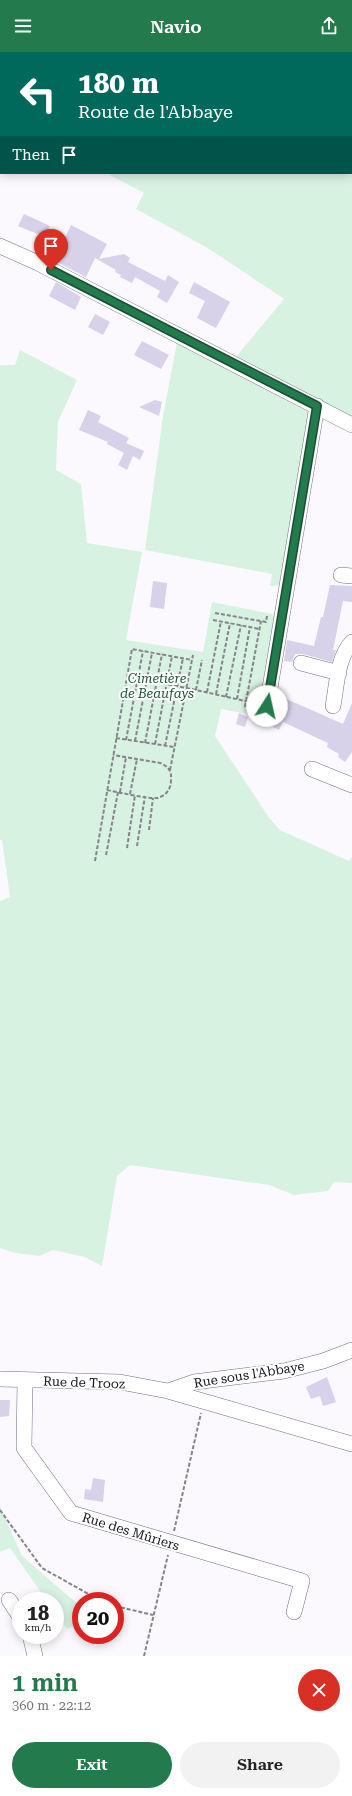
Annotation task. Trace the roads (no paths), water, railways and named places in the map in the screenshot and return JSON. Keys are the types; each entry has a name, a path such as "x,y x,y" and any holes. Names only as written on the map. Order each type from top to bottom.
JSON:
{"street":[{"path":"0,246 38,263 352,425"},
{"path":"267,706 317,406"},
{"path":"334,706 338,673 346,649 352,642"},
{"path":"301,663 338,673"},
{"path":"312,769 352,785"},
{"name":"Rue sous l'Abbaye","path":"168,1391 194,1382 284,1371 323,1361 352,1350"},
{"name":"Rue de Trooz","path":"0,1379 120,1382 168,1391 352,1444"},
{"name":"Rue des Mûriers","path":"24,1380 24,1448 71,1513 302,1581 294,1612"},
{"path":"9,1600 12,1604"},
{"path":"32,1644 35,1656"}],"park label":[{"name":"Cimetière de Beaufays","path":"157,686"}]}
